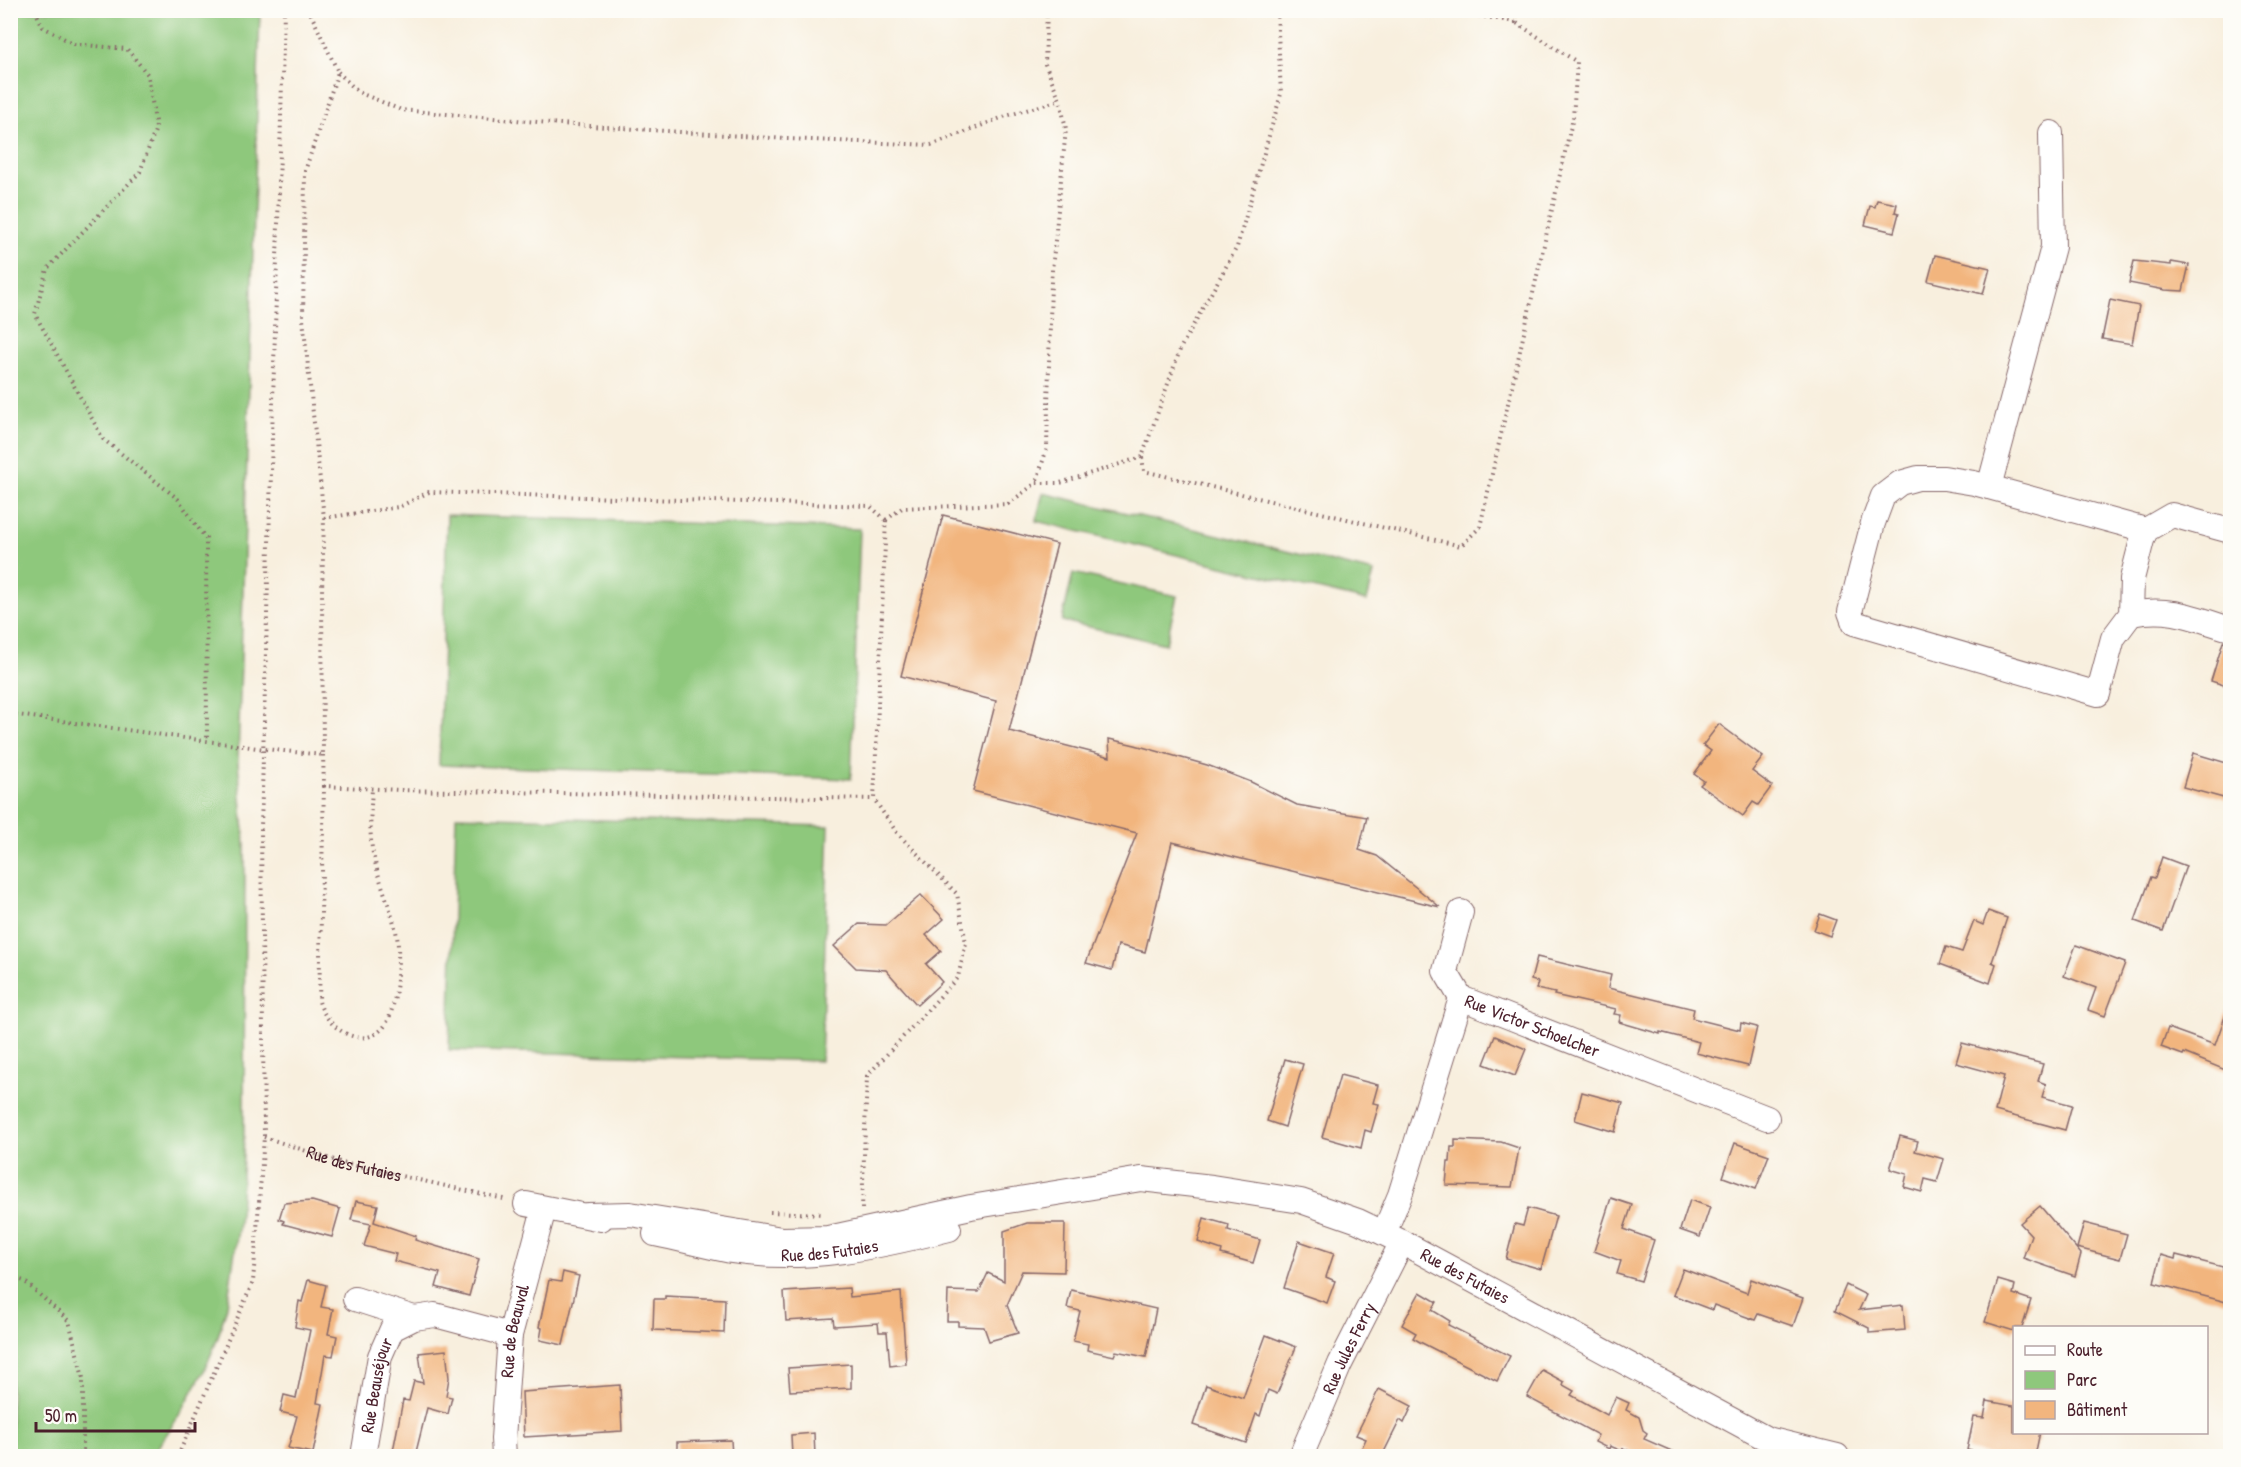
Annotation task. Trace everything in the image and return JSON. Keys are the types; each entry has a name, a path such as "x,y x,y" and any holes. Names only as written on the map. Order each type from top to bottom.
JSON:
{"street":[{"path":"1989,487 2054,247 2051,133"},
{"path":"2146,530 1989,487 1944,478 1918,478 1900,483 1883,496 1873,523 1850,612 1854,623 2098,694 2113,638 2131,614 2132,579 2146,530 2172,515 2230,531"},
{"path":"2131,614 2152,610 2175,612 2230,628"},
{"path":"1461,912 1445,971 1461,998"},
{"name":"Rue Victor Schoelcher","path":"1393,1238 1400,1195 1461,998 1767,1118"},
{"name":"Rue des Futaies","path":"588,1215 630,1214 782,1239 828,1238 971,1207 1141,1179 1212,1187 1301,1202 1358,1221 1393,1238 1767,1439 1837,1456"},
{"name":"Rue des Futaies","path":"535,1206 588,1215 632,1228 733,1251 785,1255 835,1253 905,1240 971,1223 1068,1192"},
{"name":"Rue de Beauval","path":"504,1456 503,1439 510,1335 535,1206"},
{"name":"Rue Jules Ferry","path":"1301,1456 1393,1238"},
{"path":"355,1299 414,1318"},
{"name":"Rue Beauséjour","path":"363,1456 380,1356 392,1329 414,1318 435,1315 510,1335"}],"path":[{"path":"35,10 43,27 74,44 127,49 148,75 156,128 140,172 47,269 35,314 103,439 178,499 206,539 207,741"},
{"path":"178,1456 253,1282 264,1137 261,828 284,10"},
{"path":"309,10 338,72 358,92 401,110 561,124 797,140 931,145 1006,116 1060,100"},
{"path":"862,1231 867,1076 958,977 966,943 957,894 897,833 874,799 886,520 902,507 1008,504 1036,483 1047,448 1051,281 1066,129 1060,100 1045,64 1047,10"},
{"path":"1278,11 1281,94 1237,247 1181,347 1142,457 1144,471 1461,546 1480,527 1573,117 1577,62 1515,22 1443,10"},
{"path":"1515,22 1518,10"},
{"path":"338,72 305,171 303,319 324,519 322,592 324,786 319,1001 321,1011 332,1024 344,1033 355,1036 373,1035 385,1025 394,999 397,978 397,938 372,847 372,789"},
{"path":"1036,483 1060,483 1142,457"},
{"path":"324,519 399,507 429,492 870,506 886,520"},
{"path":"10,714 323,755"},
{"path":"324,786 372,789 874,799"},
{"name":"Rue des Futaies","path":"264,1137 343,1163 535,1206"},
{"path":"10,1276 24,1281 69,1321 83,1378 83,1449 80,1456"}],"green space":[{"path":"10,11 260,11 238,762 245,844 244,1136 240,1216 227,1306 217,1340 205,1369 180,1414 152,1456 11,1456"},
{"path":"1043,493 1374,572 1367,601 1036,521"},
{"path":"447,515 860,529 851,779 439,765"},
{"path":"1073,573 1177,596 1166,644 1062,621"},
{"path":"456,816 829,826 821,1061 449,1050"}],"building":[{"path":"1877,200 1897,204 1895,212 1899,213 1894,232 1865,225 1870,206 1875,207"},
{"path":"1935,255 1990,268 1983,294 1928,281"},
{"path":"2134,261 2189,265 2183,291 2129,283"},
{"path":"2110,300 2139,306 2132,344 2102,339"},
{"path":"943,515 1057,544 1009,731 1110,757 1109,739 1135,745 1207,765 1251,782 1297,805 1367,817 1359,850 1377,856 1440,907 1172,842 1145,952 1118,945 1112,970 1086,963 1137,833 973,791 996,701 901,676"},
{"path":"2223,642 2230,643 2230,687 2211,681"},
{"path":"1719,724 1763,757 1752,771 1772,786 1758,805 1753,802 1743,816 1700,785 1704,781 1694,774 1711,751 1703,745"},
{"path":"2193,753 2230,764 2230,787 2227,799 2183,787"},
{"path":"2162,857 2186,866 2163,931 2135,921 2151,877 2155,878"},
{"path":"921,895 944,919 926,935 941,951 926,964 942,982 917,1005 886,970 856,968 834,946 859,924 886,925"},
{"path":"1988,911 2007,918 1992,962 1996,964 1990,983 1940,964 1946,947 1962,952 1974,921 1983,925"},
{"path":"1820,914 1836,920 1830,936 1814,930"},
{"path":"2076,945 2125,963 2105,1016 2088,1010 2096,988 2064,976"},
{"path":"1537,957 1611,975 1608,988 1694,1009 1692,1018 1740,1030 1741,1023 1757,1027 1748,1066 1696,1053 1699,1042 1619,1022 1621,1015 1614,1014 1616,1009 1536,989 1538,982 1531,980"},
{"path":"2228,1008 2230,1008 2230,1072 2184,1053 2183,1055 2161,1047 2168,1028 2215,1045"},
{"path":"1495,1036 1526,1049 1515,1076 1484,1064"},
{"path":"1962,1043 2043,1064 2038,1081 2046,1084 2042,1097 2072,1105 2065,1130 1995,1111 2004,1076 1956,1063"},
{"path":"1285,1059 1303,1064 1285,1127 1267,1121"},
{"path":"1340,1075 1378,1085 1373,1103 1379,1104 1371,1132 1365,1130 1361,1148 1322,1137"},
{"path":"1582,1092 1623,1103 1615,1132 1575,1120"},
{"path":"1900,1136 1918,1141 1915,1151 1944,1159 1937,1182 1925,1179 1922,1192 1904,1187 1907,1174 1890,1169"},
{"path":"1455,1140 1501,1142 1519,1148 1512,1187 1446,1185 1451,1147 1455,1147"},
{"path":"1735,1143 1769,1155 1756,1189 1723,1177"},
{"path":"1611,1198 1632,1205 1624,1229 1654,1240 1641,1281 1617,1274 1621,1261 1594,1251"},
{"path":"1690,1200 1710,1207 1700,1237 1680,1230"},
{"path":"312,1201 340,1209 332,1237 283,1224 284,1221 279,1219 284,1203"},
{"path":"356,1201 378,1205 374,1222 416,1236 415,1240 479,1259 469,1296 436,1287 440,1273 394,1261 396,1254 364,1246 371,1224 351,1220"},
{"path":"2040,1206 2081,1254 2075,1276 2023,1258 2031,1235 2020,1223"},
{"path":"1528,1208 1556,1216 1541,1269 1506,1259 1515,1224 1523,1226"},
{"path":"1204,1218 1229,1225 1228,1230 1260,1240 1253,1263 1221,1254 1222,1250 1198,1242"},
{"path":"1027,1223 1065,1223 1064,1272 1022,1271 1007,1305 1018,1333 989,1341 984,1327 958,1326 958,1321 947,1321 948,1291 979,1292 988,1273 1004,1281 1004,1231"},
{"path":"2084,1223 2127,1234 2120,1259 2077,1248"},
{"path":"1299,1241 1334,1253 1326,1277 1335,1281 1327,1303 1284,1288"},
{"path":"2161,1255 2175,1259 2176,1255 2223,1267 2223,1271 2230,1273 2230,1303 2154,1283"},
{"path":"1683,1269 1747,1293 1751,1279 1803,1298 1793,1326 1758,1314 1755,1320 1714,1305 1712,1310 1673,1295"},
{"path":"563,1272 579,1276 563,1345 540,1340 542,1328 539,1327 549,1280 561,1282"},
{"path":"308,1280 326,1285 321,1307 333,1309 328,1334 337,1336 333,1356 325,1355 317,1403 323,1404 313,1453 288,1448 297,1416 280,1412 284,1395 296,1398 310,1330 295,1327 299,1301 302,1302"},
{"path":"1998,1280 2015,1285 2013,1294 2031,1300 2023,1326 2013,1326 2013,1331 1985,1322"},
{"path":"1846,1285 1866,1295 1859,1310 1903,1305 1905,1330 1869,1333 1869,1328 1835,1311"},
{"path":"849,1288 850,1297 901,1292 906,1364 890,1366 887,1332 879,1332 878,1323 834,1326 833,1318 786,1321 784,1292"},
{"path":"1071,1290 1156,1309 1146,1357 1116,1351 1114,1356 1087,1350 1088,1344 1073,1341 1080,1311 1067,1308"},
{"path":"1420,1292 1437,1302 1432,1310 1450,1321 1448,1325 1510,1356 1497,1381 1413,1338 1416,1333 1402,1325"},
{"path":"665,1296 725,1299 724,1333 653,1330 654,1299 665,1299"},
{"path":"1266,1335 1296,1347 1277,1394 1268,1390 1260,1416 1256,1414 1246,1443 1193,1425 1206,1385 1243,1398"},
{"path":"446,1350 449,1378 446,1396 452,1397 448,1414 427,1408 415,1456 392,1456 403,1400 409,1401 414,1381 423,1383 419,1353"},
{"path":"851,1364 851,1388 790,1391 788,1368"},
{"path":"1542,1370 1564,1382 1563,1385 1574,1391 1571,1395 1607,1415 1616,1397 1629,1403 1626,1410 1639,1417 1643,1430 1647,1433 1644,1439 1683,1456 1641,1456 1623,1448 1622,1451 1610,1446 1609,1449 1595,1442 1598,1435 1527,1397"},
{"path":"620,1385 622,1431 524,1437 522,1392"},
{"path":"1379,1389 1412,1406 1404,1423 1400,1420 1382,1456 1358,1456 1366,1439 1356,1435"},
{"path":"1987,1401 2013,1406 2013,1434 2040,1434 2035,1456 1990,1456 1967,1450 1974,1417 1984,1418"},
{"path":"814,1433 815,1456 792,1456 791,1435"},
{"path":"731,1440 732,1456 677,1456 677,1442"}]}
